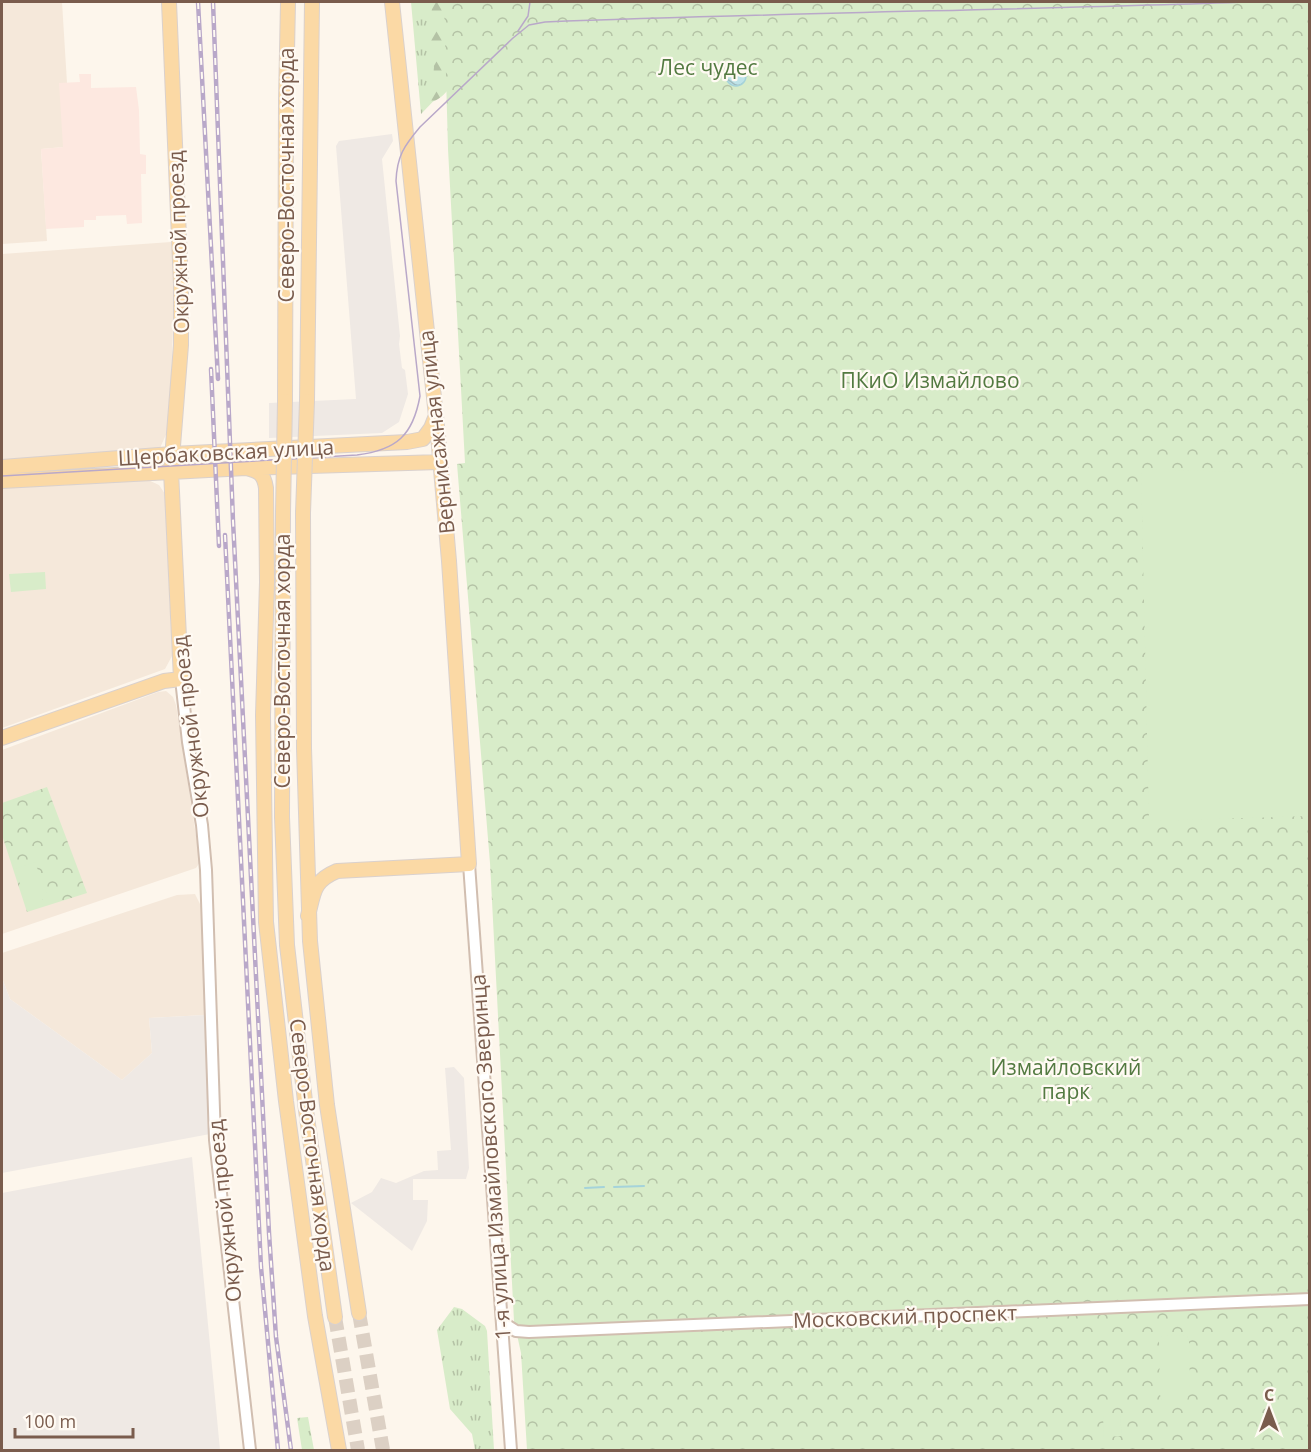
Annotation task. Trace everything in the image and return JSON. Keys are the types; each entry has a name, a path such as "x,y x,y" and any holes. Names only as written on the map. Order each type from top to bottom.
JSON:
{"main road":[{"name":"Окружной проезд","path":"169,2 182,302 171,471 181,679"},
{"name":"Северо-Восточная хорда","path":"288,2 281,794 287,945 306,1110 335,1317"},
{"name":"Северо-Восточная хорда","path":"312,2 307,401 303,513 304,748 308,916 327,1105 359,1312"},
{"name":"Вернисажная улица","path":"392,2 451,579 469,864"},
{"name":"Щербаковская улица","path":"2,466 416,441 427,435 435,416"},
{"name":"Щербаковская улица","path":"2,482 171,471 440,462"},
{"path":"246,468 261,473 266,488 267,582 263,715 269,957 285,1101 315,1316 339,1450"},
{"path":"2,738 164,681 181,679"},
{"path":"308,916 317,884 324,876 337,871 469,864"}],"street":[{"name":"Окружной проезд","path":"181,679 188,742 202,825 206,870 215,1140 250,1450"},
{"name":"1-я улица Измайловского Зверинца","path":"469,864 511,1450"},
{"name":"Московский проспект","path":"502,1323 516,1331 529,1332 1310,1299"}],"shaded area":[{"path":"2,2 62,2 67,83 60,84 64,147 41,149 47,241 2,244"},
{"path":"79,74 91,74 91,88 136,87 140,154 146,155 146,174 141,174 142,223 127,224 126,215 96,216 96,220 84,220 84,227 46,229 41,149 63,147 59,83 80,82"},
{"path":"392,134 393,141 382,159 399,344 408,394 399,422 382,433 269,438 269,403 356,399 336,146 339,141"},
{"path":"171,242 176,248 171,382 168,430 160,448 2,463 2,254"},
{"path":"148,480 159,485 165,494 172,656 165,669 2,728 2,486 47,483 55,486"},
{"path":"166,691 173,697 176,705 200,862 196,868 2,934 2,750"},
{"path":"195,894 201,906 205,1015 149,1018 152,1053 122,1080 10,999 2,978 2,953 177,895"},
{"path":"2,978 10,999 122,1080 152,1053 149,1018 205,1015 210,1134 2,1173"},
{"path":"454,1067 464,1078 469,1168 466,1179 413,1179 413,1200 428,1200 427,1221 412,1251 351,1203 372,1192 381,1178 396,1183 424,1171 438,1170 437,1151 451,1150 445,1068"},
{"path":"192,1157 220,1450 2,1450 2,1193"}],"green space":[{"path":"411,2 444,2 447,87 421,114"},
{"path":"431,2 489,2 474,43 459,74 441,97 431,102 434,67 427,39 432,17"},
{"name":"ПКиО Измайлово","path":"444,2 1309,2 1309,1450 527,1450 521,1353 514,1321 490,863 457,464 465,463 448,149"},
{"path":"1141,469 1309,474 1309,816 1149,821"},
{"path":"45,572 46,589 11,592 9,574"},
{"path":"47,787 87,893 27,912 2,835 2,803"},
{"path":"35,862 48,898 27,905 15,869"},
{"path":"454,1307 462,1309 485,1326 487,1331 494,1450 475,1450 472,1434 450,1409 437,1330"},
{"path":"1164,1335 1187,1336 1189,1341 1190,1389 1187,1400 1165,1401 1160,1395 1159,1341"},
{"path":"1120,1416 1122,1436 1104,1437 1103,1417"},
{"path":"308,1417 314,1450 302,1450 297,1418"}],"water":[{"path":"736,66 743,69 746,76 743,83 736,86 729,83 726,76 729,69"}],"waterway":[{"path":"614,1187 644,1186"},
{"path":"585,1188 604,1187"}],"tunnel":[{"path":"359,1313 383,1450"},
{"path":"335,1317 358,1450"}],"tram line":[{"path":"518,31 528,16 530,2"},
{"path":"2,476 357,455 383,449 401,438 413,421 420,396 396,181 400,158 420,127 529,25 545,22 633,19 1250,2"}],"railway":[{"path":"198,2 218,379"},
{"path":"213,2 233,521 269,1233 276,1337 291,1450"},
{"path":"211,369 219,546"},
{"path":"225,535 261,1267 278,1450"}],"park label":[{"name":"Лес чудес","path":"708,67"},
{"name":"Измайловский парк","path":"1066,1079"}]}
